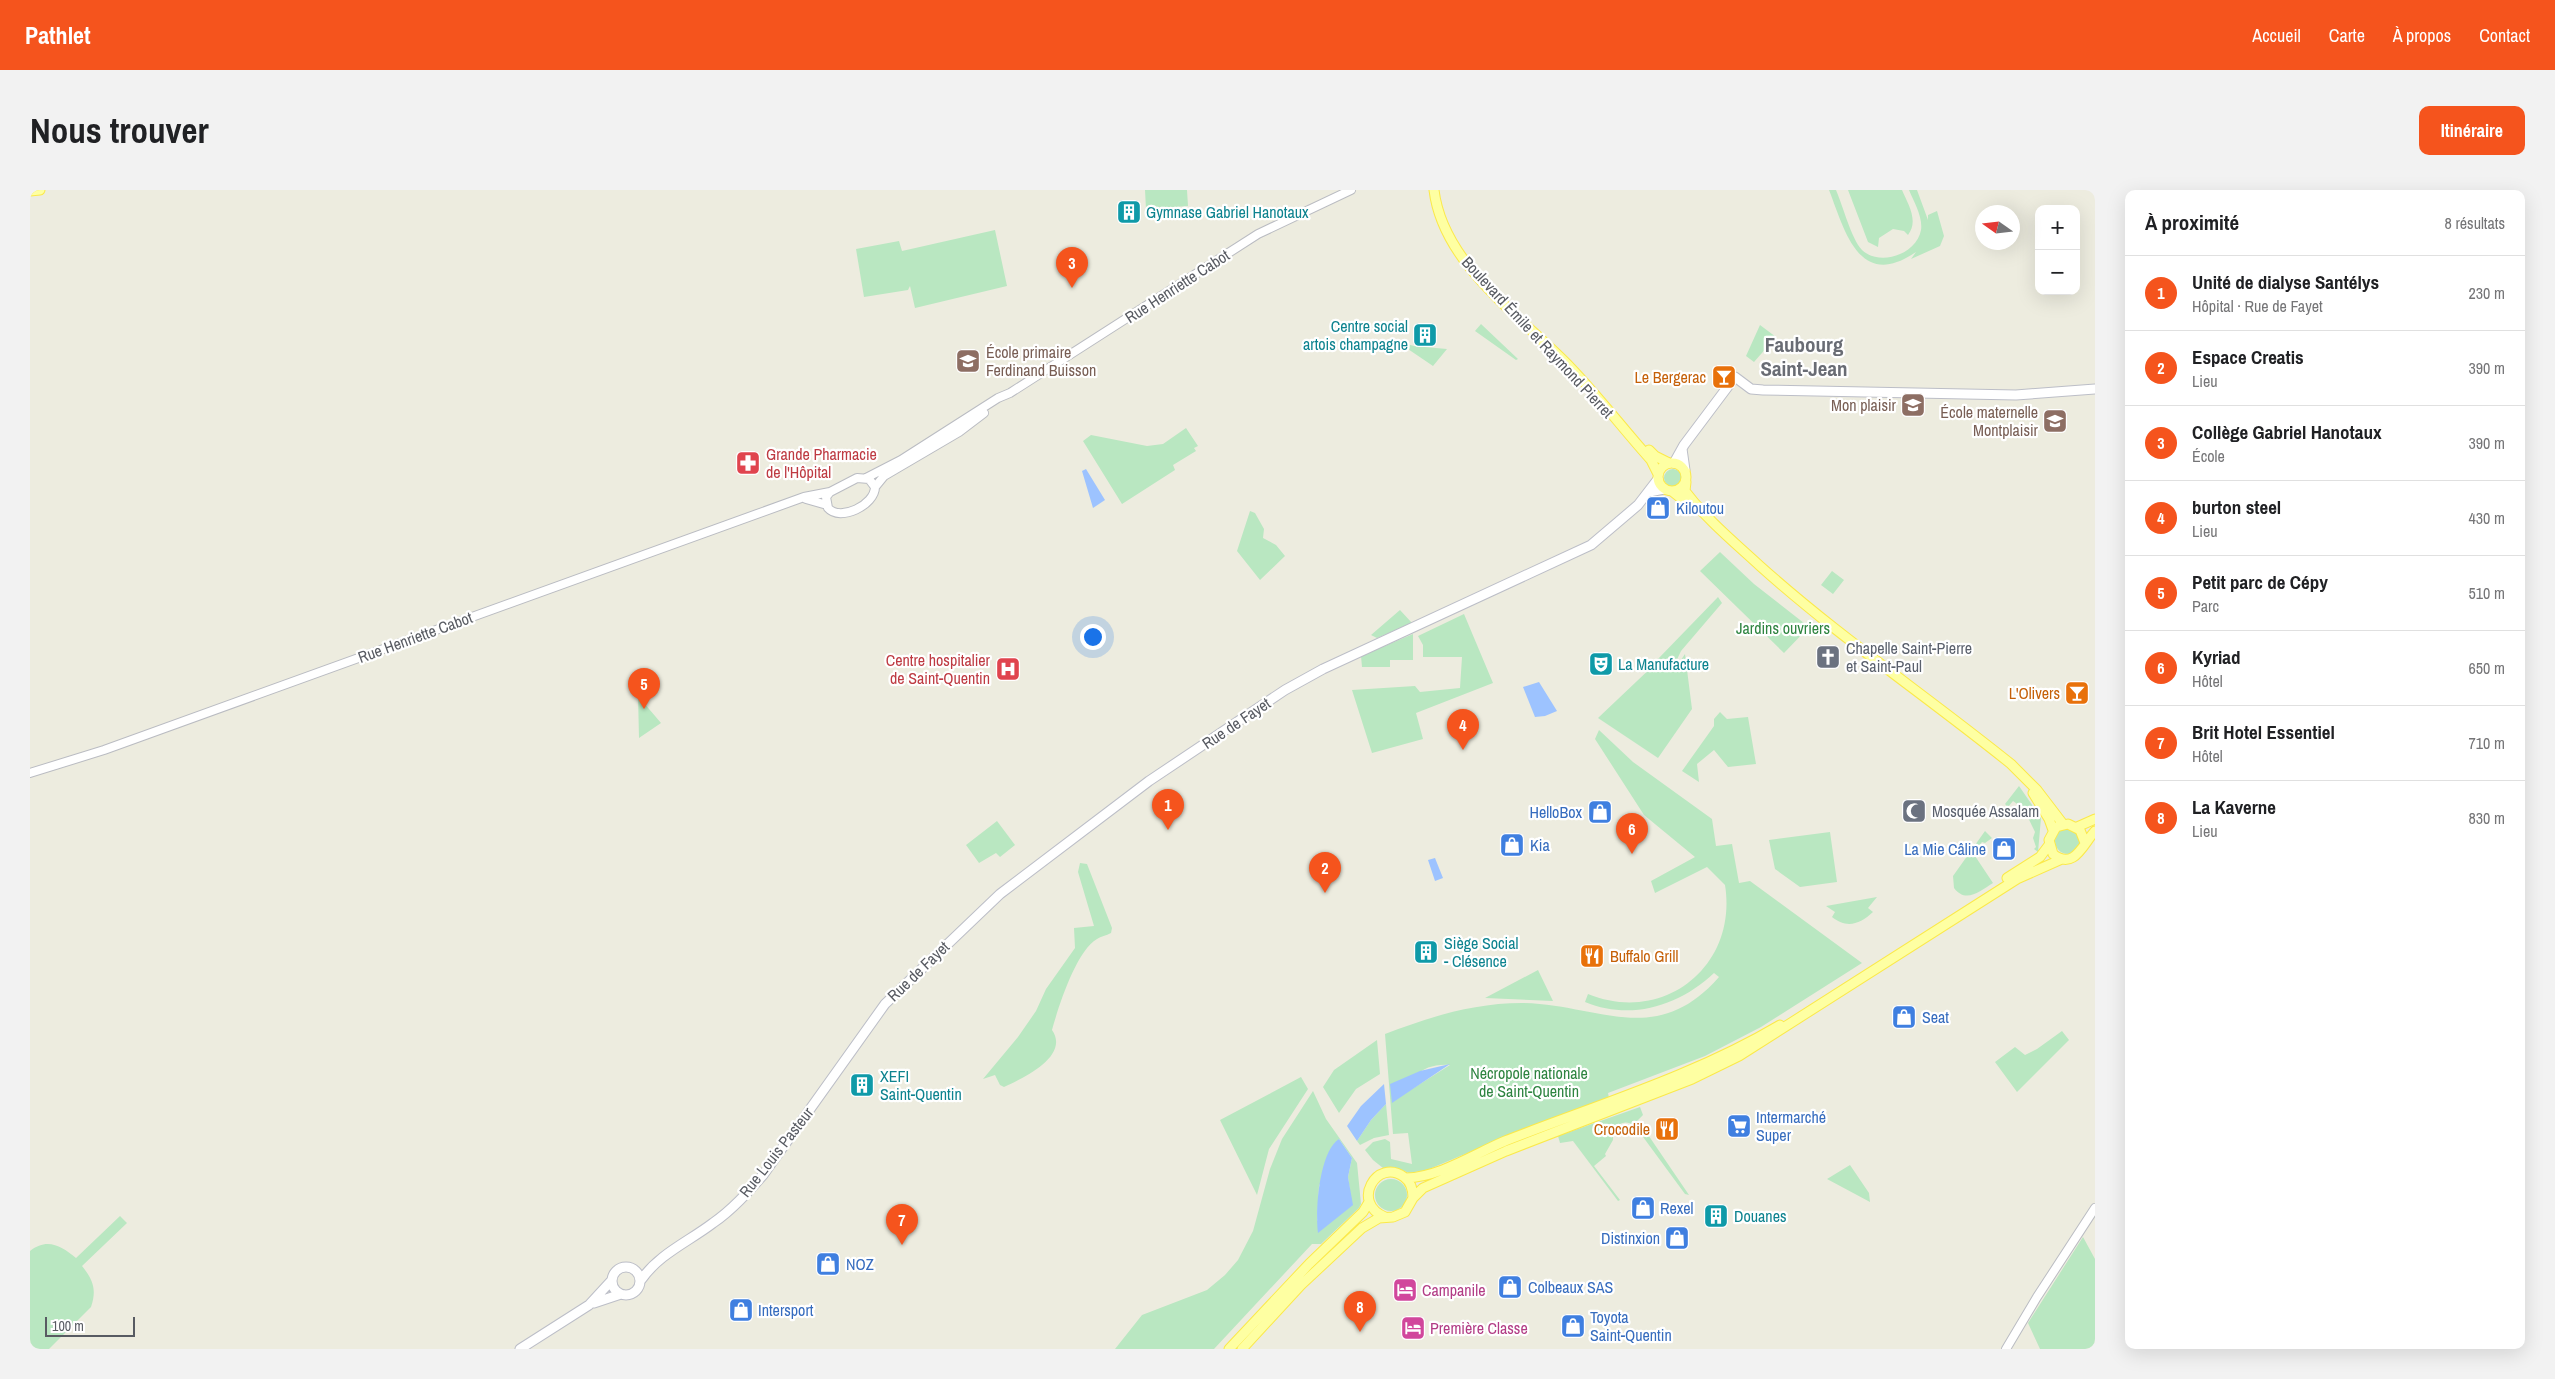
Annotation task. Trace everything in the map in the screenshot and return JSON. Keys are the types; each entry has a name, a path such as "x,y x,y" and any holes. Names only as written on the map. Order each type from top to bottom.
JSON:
{"main road":[{"path":"30,191 40,190"},
{"name":"Boulevard Émile et Raymond Pierret","path":"1434,190 1448,234 1472,271 1572,369 1651,460 1658,476"},
{"name":"Boulevard Émile et Raymond Pierret","path":"1440,190 1446,218 1461,249 1472,265 1575,366 1655,456 1672,463"},
{"path":"1664,489 1658,476 1662,467 1672,463 1735,377 1752,389 1763,390 2016,395 2095,389"},
{"path":"1682,449 1686,482 1685,491 1694,504 1776,580 2009,766 2028,784 2063,824 2077,827 2095,820"},
{"path":"1672,463 1685,470"},
{"name":"Rue de Fayet","path":"870,1023 906,982 1000,894 1148,782 1284,690 1323,669 1591,545 1626,517 1649,492 1658,476"},
{"path":"1673,492 1681,489 1686,482"},
{"path":"1649,492 1664,489 1673,492 1688,502 1749,563 1800,607 2009,766"},
{"path":"1242,1349 1301,1286 1362,1228 1385,1217 1393,1217 1405,1212 1413,1198 1423,1188 1452,1174 1692,1079 1724,1064 1775,1035 1899,955 2040,857 2049,844 2053,830 2028,784"},
{"path":"2053,830 2063,824"},
{"path":"2077,827 2083,834 2085,843"},
{"path":"1406,1178 1431,1173 1503,1142 1666,1080 1743,1046 2017,878 2062,859 2070,859 2078,855 2095,831"},
{"path":"2049,844 2054,854 2062,859"},
{"name":"Rue Louis Pasteur","path":"632,1268 660,1258 724,1216 745,1195 763,1175 870,1023"},
{"path":"1385,1217 1375,1212 1369,1202 1369,1188 1380,1175 1391,1172 1406,1178 1411,1185 1413,1198"},
{"path":"1229,1349 1308,1264 1359,1217 1369,1202"},
{"name":"Rue Louis Pasteur","path":"641,1280 660,1258"},
{"path":"520,1349 589,1305 621,1294 634,1293 641,1280 638,1273 632,1268 619,1268 612,1280 589,1305"},
{"path":"612,1280 614,1288 621,1294"},
{"path":"1249,1349 1301,1286"}],"street":[{"name":"Rue Henriette Cabot","path":"826,506 832,512 842,515 869,501 873,496 875,487 884,476 958,432 1010,393 1258,234 1351,190"},
{"name":"Rue Henriette Cabot","path":"30,773 104,750 798,499 830,492 858,478 866,478 901,460 998,398 1010,393"},
{"path":"866,478 875,487"},
{"path":"798,499 813,500 826,506 826,497 830,492"},
{"path":"2006,1349 2037,1297 2095,1208"}],"green space":[{"path":"1145,190 1187,190 1188,206 1146,209"},
{"path":"1829,190 1836,190 1854,238 1862,250 1870,255 1888,257 1897,255 1913,246 1918,238 1921,230 1921,220 1909,190 1917,190 1928,220 1928,215 1937,211 1944,236 1940,246 1911,259 1916,252 1897,262 1881,265 1868,260 1857,251 1849,238"},
{"path":"1848,190 1902,190 1913,218 1913,224 1908,235 1904,231 1893,229 1879,238 1878,247 1868,242"},
{"path":"995,230 1007,286 915,308 910,286 908,290 864,297 856,249 899,241 902,251"},
{"path":"1481,324 1518,359 1516,360 1475,331"},
{"path":"1760,325 1776,337 1754,362 1746,356"},
{"path":"1407,344 1447,349 1433,366 1405,347"},
{"path":"1186,428 1198,446 1194,448 1196,451 1173,465 1175,470 1122,504 1083,441 1091,435 1147,446 1163,444"},
{"path":"1673,469 1679,472 1682,478 1679,484 1673,487 1667,484 1664,478 1667,472"},
{"path":"1250,511 1255,513 1264,529 1263,538 1276,545 1285,556 1260,580 1237,551"},
{"name":"Jardins ouvriers","path":"1720,552 1754,584 1809,627 1784,653 1700,571"},
{"path":"1832,571 1844,580 1833,594 1821,585"},
{"path":"1718,597 1722,603 1681,651 1672,670 1657,660"},
{"path":"1400,610 1412,623 1377,638 1371,635"},
{"path":"1464,614 1493,683 1416,713 1423,739 1372,753 1352,690 1415,686 1420,692 1460,688 1462,657 1423,657 1423,645 1418,636"},
{"path":"1413,634 1413,660 1390,660 1390,667 1362,667 1361,656"},
{"path":"1685,654 1692,709 1658,758 1598,718 1656,663 1673,672"},
{"path":"638,696 661,723 639,738"},
{"path":"1720,712 1727,719 1748,717 1756,764 1728,767 1714,750 1697,764 1699,782 1682,771 1714,726 1714,719"},
{"name":"Nécropole nationale de Saint-Quentin","path":"1599,730 1633,762 1712,819 1716,846 1732,844 1739,883 1750,881 1862,963 1761,1027 1705,1056 1608,1093 1609,1098 1508,1136 1427,1170 1409,1173 1397,1168 1383,1168 1365,1150 1373,1142 1385,1139 1390,1142 1391,1159 1412,1164 1408,1133 1393,1134 1385,1034 1452,1012 1486,1005 1522,1003 1550,1005 1625,1017 1649,1017 1672,1012 1696,999 1719,977 1714,973 1686,994 1654,1007 1620,1010 1602,1008 1585,1002 1588,994 1616,1002 1643,1001 1668,994 1690,981 1707,963 1720,941 1726,914 1725,885 1707,867 1655,893 1651,881 1695,857 1644,815 1595,739","holes":["1440,1065 1450,1065 1393,1101 1411,1080 1423,1070"]},
{"path":"2019,786 2041,818 2038,852 2034,849 2036,847 2033,838 2035,832 2024,809 2013,801 2008,807 2005,804"},
{"path":"997,821 1015,845 1000,857 996,853 979,863 966,845"},
{"path":"2068,828 2077,832 2081,841 2077,850 2068,854 2059,850 2055,841 2059,832"},
{"path":"1985,831 1992,838 1985,843 1982,842 1973,853 1993,883 1968,896 1963,895 1954,888 1953,876"},
{"path":"1830,832 1837,882 1800,887 1775,869 1769,840"},
{"path":"1080,863 1087,864 1112,928 1111,933 1089,945 1075,967 1063,995 1052,1030 1056,1040 1055,1049 1050,1057 1033,1072 1004,1087 1000,1085 995,1075 983,1079 1018,1037 1036,1011 1046,989 1075,948 1074,928 1094,926 1078,872"},
{"path":"1877,897 1868,908 1873,912 1863,920 1853,924 1843,923 1832,917 1835,912 1826,906"},
{"path":"1538,970 1553,1001 1485,998"},
{"path":"2062,1031 2069,1040 2017,1092 1995,1062 2015,1047 2025,1055"},
{"path":"1377,1040 1380,1074 1356,1089 1339,1113 1323,1087 1334,1070"},
{"path":"1301,1077 1308,1089 1269,1149 1257,1195 1220,1120"},
{"path":"1313,1091 1326,1119 1357,1163 1361,1204 1359,1208 1321,1244 1312,1244 1214,1349 1115,1349 1142,1315 1207,1290 1225,1275 1238,1260 1253,1231 1270,1169 1282,1139","holes":["1339,1139 1352,1158 1348,1177 1352,1205 1317,1221 1319,1186"]},
{"path":"1386,1104 1389,1135 1374,1138 1360,1145 1357,1141 1371,1120"},
{"path":"1640,1107 1643,1115 1638,1120 1689,1195 1685,1194 1632,1124 1624,1123 1613,1129 1613,1140 1605,1154 1606,1156 1594,1166 1620,1200 1618,1201 1573,1141 1560,1143 1558,1136"},
{"path":"1850,1165 1869,1193 1870,1202 1827,1179"},
{"path":"1391,1179 1403,1183 1407,1195 1403,1207 1391,1211 1379,1207 1375,1195 1379,1183"},
{"path":"120,1216 127,1223 82,1266 93,1285 94,1295 91,1307 49,1349 30,1349 30,1251 42,1244 48,1244 60,1247 76,1258"},
{"path":"2083,1237 2095,1259 2095,1349 2040,1349 2028,1323"}],"water":[{"path":"1086,469 1105,500 1093,508 1082,471"},
{"path":"1539,682 1557,711 1545,716 1535,717 1523,687"},
{"path":"1435,858 1443,878 1435,881 1428,860"},
{"path":"1450,1064 1392,1103 1390,1084 1420,1071"},
{"path":"1384,1084 1386,1104 1371,1120 1357,1141 1347,1126 1361,1106"},
{"path":"1339,1139 1352,1158 1348,1177 1353,1205 1318,1233 1318,1197 1323,1169 1332,1146"}],"place":[{"name":"Gymnase Gabriel Hanotaux","path":"1129,212"},
{"name":"Collège Gabriel Hanotaux","path":"1072,288"},
{"name":"Centre social artois champagne","path":"1425,335"},
{"name":"École primaire Ferdinand Buisson","path":"968,361"},
{"name":"Le Bergerac","path":"1724,377"},
{"name":"Mon plaisir","path":"1913,405"},
{"name":"École maternelle Montplaisir","path":"2055,421"},
{"name":"Grande Pharmacie de l'Hôpital","path":"748,463"},
{"name":"Kiloutou","path":"1658,508"},
{"name":"Chapelle Saint-Pierre et Saint-Paul","path":"1828,657"},
{"name":"La Manufacture","path":"1601,664"},
{"name":"Centre hospitalier de Saint-Quentin","path":"1008,669"},
{"name":"L'Olivers","path":"2077,693"},
{"name":"Petit parc de Cépy","path":"644,709"},
{"name":"burton steel","path":"1463,750"},
{"name":"Mosquée Assalam","path":"1914,811"},
{"name":"HelloBox","path":"1600,812"},
{"name":"Unité de dialyse Santélys","path":"1168,830"},
{"name":"Kia","path":"1512,845"},
{"name":"La Mie Câline","path":"2004,849"},
{"name":"Kyriad","path":"1632,854"},
{"name":"Espace Creatis","path":"1325,893"},
{"name":"Siège Social - Clésence","path":"1426,952"},
{"name":"Buffalo Grill","path":"1592,956"},
{"name":"Seat","path":"1904,1017"},
{"name":"XEFI Saint-Quentin","path":"862,1085"},
{"name":"Intermarché Super","path":"1739,1126"},
{"name":"Crocodile","path":"1667,1129"},
{"name":"Rexel","path":"1643,1208"},
{"name":"Douanes","path":"1716,1216"},
{"name":"Distinxion","path":"1677,1238"},
{"name":"Brit Hotel Essentiel","path":"902,1245"},
{"name":"NOZ","path":"828,1264"},
{"name":"Colbeaux SAS","path":"1510,1287"},
{"name":"Campanile","path":"1405,1290"},
{"name":"Intersport","path":"741,1310"},
{"name":"Toyota Saint-Quentin","path":"1573,1326"},
{"name":"Première Classe","path":"1413,1328"},
{"name":"La Kaverne","path":"1360,1332"}],"district":[{"name":"Faubourg Saint-Jean","path":"1804,356"}]}
